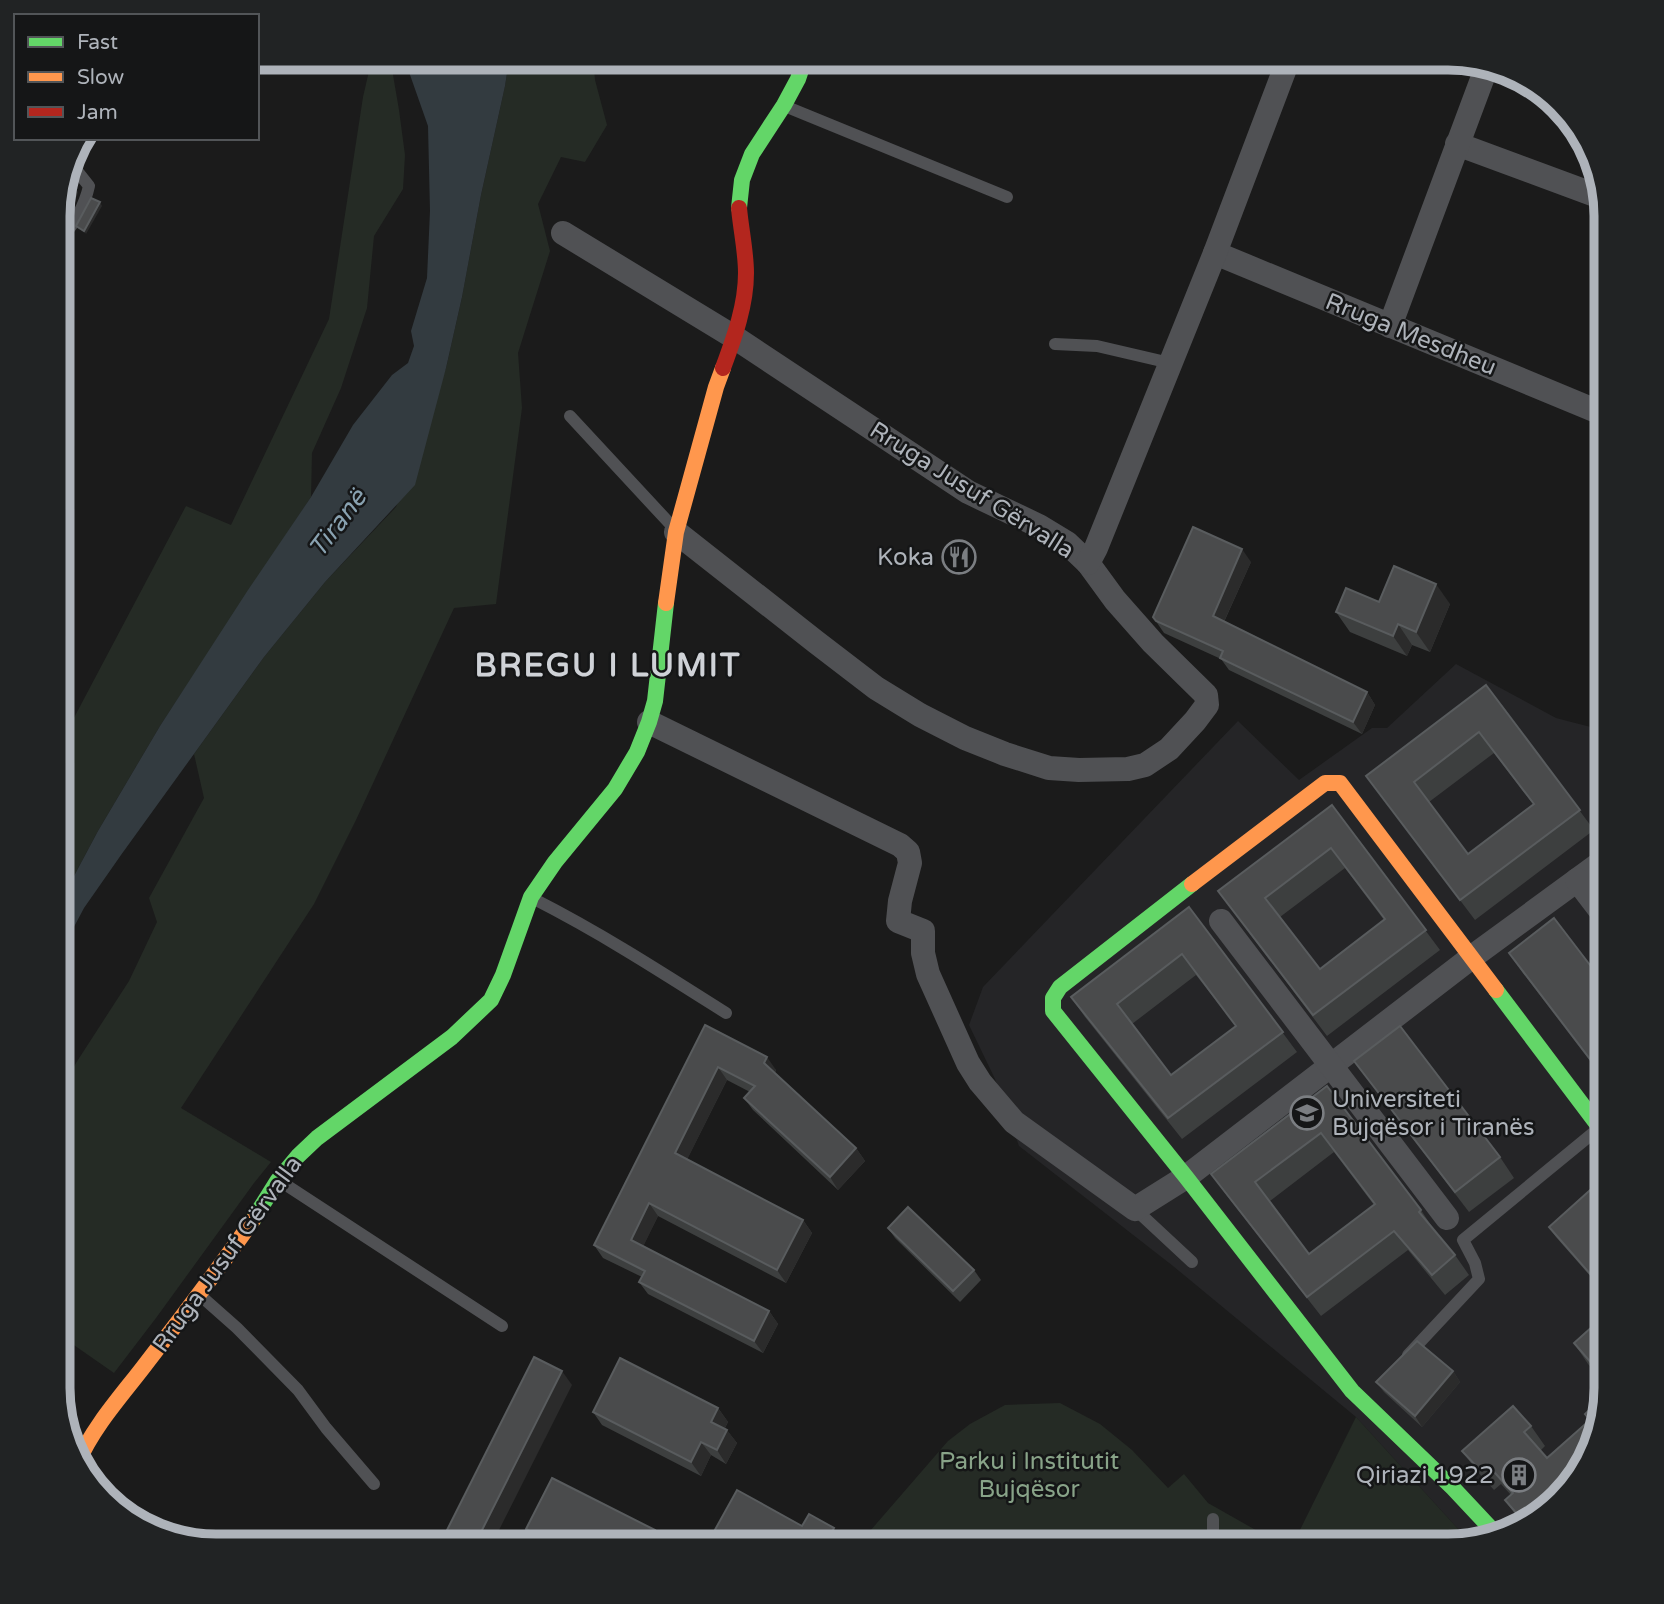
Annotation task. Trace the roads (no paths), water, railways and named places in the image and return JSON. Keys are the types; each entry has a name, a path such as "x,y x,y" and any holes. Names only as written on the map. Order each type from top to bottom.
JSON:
{"street":[{"name":"Rruga Jusuf Gërvalla","path":"84,1449 99,1425 200,1294 265,1203 278,1180 298,1156 317,1138 452,1037 491,1000 503,975 531,897 555,862 615,789 637,752 655,701 677,532 716,387 734,337 744,298 746,272 739,208 742,180 752,154 784,105 801,70"},
{"path":"1088,563 1215,253 1284,70"},
{"path":"1390,326 1484,75"},
{"path":"1457,144 1592,194"},
{"name":"Rruga Jusuf Gërvalla","path":"563,233 734,337 968,492 1039,526 1067,543 1088,563 1115,600 1153,643 1206,695 1207,705 1169,749 1145,765 1128,769 1049,768 1005,754 965,738 876,688 677,532"},
{"name":"Rruga Mesdheu","path":"1215,253 1594,410"},
{"path":"649,722 900,845 908,852 910,863 898,920 923,930 923,953 928,974 968,1063 997,1104 1014,1122 1135,1209 1186,1177 1472,957 1594,868"},
{"path":"1490,1527 1368,1396 1352,1391 1053,1011 1053,998 1060,987 1325,783 1340,783 1594,1120"},
{"path":"1577,880 1594,902"},
{"path":"1221,921 1447,1218"}],"lane":[{"path":"784,105 1007,197"},
{"path":"70,227 87,197 89,186 77,171"},
{"path":"1055,344 1097,346 1170,363"},
{"path":"570,416 677,532"},
{"path":"531,897 631,952 726,1013"},
{"path":"1401,1362 1479,1279 1475,1263 1463,1240 1594,1139"},
{"path":"278,1180 502,1326"},
{"path":"1135,1209 1192,1262"},
{"path":"200,1294 298,1390 326,1428 374,1484"},
{"path":"1213,1519 1213,1534"}],"water":[{"name":"Tiranë","path":"398,70 507,70 507,73 462,297 415,485 325,582 264,657 121,855 84,908 70,934 70,884 160,726 311,497 353,425 392,375 408,363 414,346 411,331 427,278 430,211 428,126 409,72"}],"place":[{"name":"Koka","path":"959,557"},
{"name":"Universiteti Bujqësor i Tiranës","path":"1307,1113"},
{"name":"Qiriazi 1922","path":"1519,1475"}],"district":[{"name":"BREGU I LUMIT","path":"608,665"}],"park label":[{"name":"Parku i Institutit Bujqësor","path":"1029,1475"}]}
